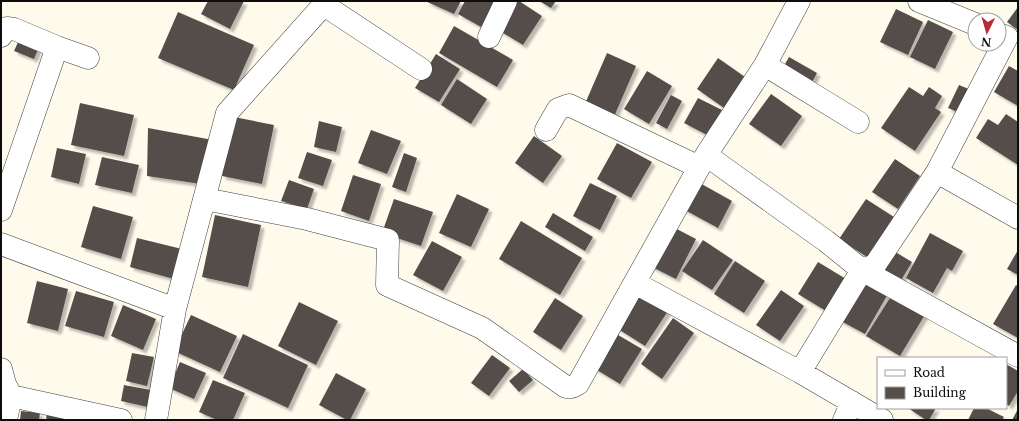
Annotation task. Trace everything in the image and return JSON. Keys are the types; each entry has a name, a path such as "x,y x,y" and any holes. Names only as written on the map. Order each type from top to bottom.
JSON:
{"street":[{"path":"489,37 506,1"},
{"path":"205,199 307,219 388,240 387,285 482,328 566,387 572,387 578,384 703,161 765,65 799,1"},
{"path":"919,1 967,21"},
{"path":"156,420 175,309 227,113 326,3 421,69"},
{"path":"1,36 7,28 14,29 57,48 88,58"},
{"path":"1,210 57,48"},
{"path":"800,372 862,270 875,265 937,172 999,52"},
{"path":"765,65 858,122"},
{"path":"546,130 558,109 569,105 703,161 826,241 862,270 1018,356"},
{"path":"937,172 1018,218"},
{"path":"1,244 175,309"},
{"path":"635,283 800,372 848,411 882,420"},
{"path":"1,369 5,384 11,396 6,420"},
{"path":"11,396 121,420"}],"building":[{"path":"208,1 244,1 230,29 201,14"},
{"path":"425,1 461,1 454,14"},
{"path":"465,1 495,1 481,27 458,14"},
{"path":"513,1 519,1 542,16 523,45 495,28"},
{"path":"539,1 556,1 551,8"},
{"path":"1018,7 1018,30 1007,22"},
{"path":"896,9 923,22 908,55 880,42"},
{"path":"178,12 254,45 234,90 158,58"},
{"path":"928,20 953,32 935,69 910,57"},
{"path":"454,26 513,60 497,87 439,53"},
{"path":"20,38 39,47 34,59 14,51"},
{"path":"607,53 636,66 613,119 584,106"},
{"path":"436,54 460,69 439,102 415,88"},
{"path":"789,57 817,73 809,88 780,73"},
{"path":"718,58 745,77 724,108 697,89"},
{"path":"1009,66 1018,71 1018,106 994,92"},
{"path":"647,71 672,86 649,124 624,109"},
{"path":"457,79 487,99 471,124 441,105"},
{"path":"959,85 971,90 960,113 948,108"},
{"path":"909,87 923,96 929,87 942,96 935,108 941,112 915,151 881,128"},
{"path":"771,94 802,116 781,146 749,124"},
{"path":"671,95 682,101 667,129 656,123"},
{"path":"698,98 724,111 711,137 684,123"},
{"path":"80,103 134,115 124,156 71,145"},
{"path":"1006,114 1018,122 1018,165 976,138 988,119 998,125"},
{"path":"234,117 274,125 262,184 222,176"},
{"path":"319,121 342,127 336,152 314,147"},
{"path":"148,128 213,140 201,184 147,176"},
{"path":"371,130 401,141 387,174 358,163"},
{"path":"534,136 562,156 543,183 515,163"},
{"path":"617,143 652,162 631,198 597,179"},
{"path":"57,148 86,154 79,184 51,177"},
{"path":"307,152 332,160 323,186 298,178"},
{"path":"404,153 417,158 406,192 392,187"},
{"path":"102,157 139,165 132,193 95,185"},
{"path":"895,159 920,176 898,209 872,192"},
{"path":"353,175 381,184 369,221 341,211"},
{"path":"289,180 314,189 307,209 281,201"},
{"path":"698,182 732,201 718,228 683,209"},
{"path":"590,183 617,196 600,230 573,216"},
{"path":"457,194 489,209 471,247 439,233"},
{"path":"394,199 433,212 421,246 382,233"},
{"path":"866,199 894,217 867,257 839,239"},
{"path":"93,206 133,217 121,259 81,247"},
{"path":"553,213 593,237 585,251 545,227"},
{"path":"215,215 261,225 248,287 202,277"},
{"path":"521,221 582,258 560,295 499,259"},
{"path":"669,225 696,239 676,279 648,265"},
{"path":"930,233 963,251 952,271 947,268 933,293 906,278"},
{"path":"137,238 182,249 174,279 130,267"},
{"path":"703,240 733,260 712,290 682,271"},
{"path":"432,241 462,257 443,291 413,275"},
{"path":"892,250 912,262 900,282 880,270"},
{"path":"1018,250 1018,275 1007,269"},
{"path":"735,261 765,281 744,313 714,294"},
{"path":"818,262 846,279 826,311 798,294"},
{"path":"863,278 889,292 865,334 839,320"},
{"path":"37,281 68,289 58,331 27,323"},
{"path":"1016,285 1018,286 1018,338 993,324"},
{"path":"781,290 804,306 780,341 756,325"},
{"path":"76,291 114,302 104,337 65,326"},
{"path":"638,291 668,311 645,346 615,327"},
{"path":"893,293 926,313 900,356 866,336"},
{"path":"555,298 583,316 561,350 533,332"},
{"path":"299,302 338,321 316,365 278,346"},
{"path":"123,305 156,319 143,350 111,336"},
{"path":"191,315 237,336 220,372 174,351"},
{"path":"673,318 694,333 662,379 641,364"},
{"path":"613,332 642,349 620,384 592,367"},
{"path":"243,334 308,365 288,408 223,378"},
{"path":"132,353 154,357 147,386 126,381"},
{"path":"492,355 510,368 489,396 471,383"},
{"path":"180,362 206,373 194,399 169,388"},
{"path":"1007,365 1018,371 1018,391 1009,406 1007,405"},
{"path":"523,369 533,380 519,392 509,381"},
{"path":"336,373 366,389 350,420 347,420 319,405"},
{"path":"213,380 245,393 233,420 217,420 199,412"},
{"path":"124,385 151,390 148,407 121,401"},
{"path":"910,409 935,409 929,420 926,420"},
{"path":"974,409 988,409 1004,417 1002,420 968,420"},
{"path":"1018,409 1018,420 1012,420"},
{"path":"21,411 40,413 39,420 20,420"},
{"path":"47,411 76,420 46,420"}]}
